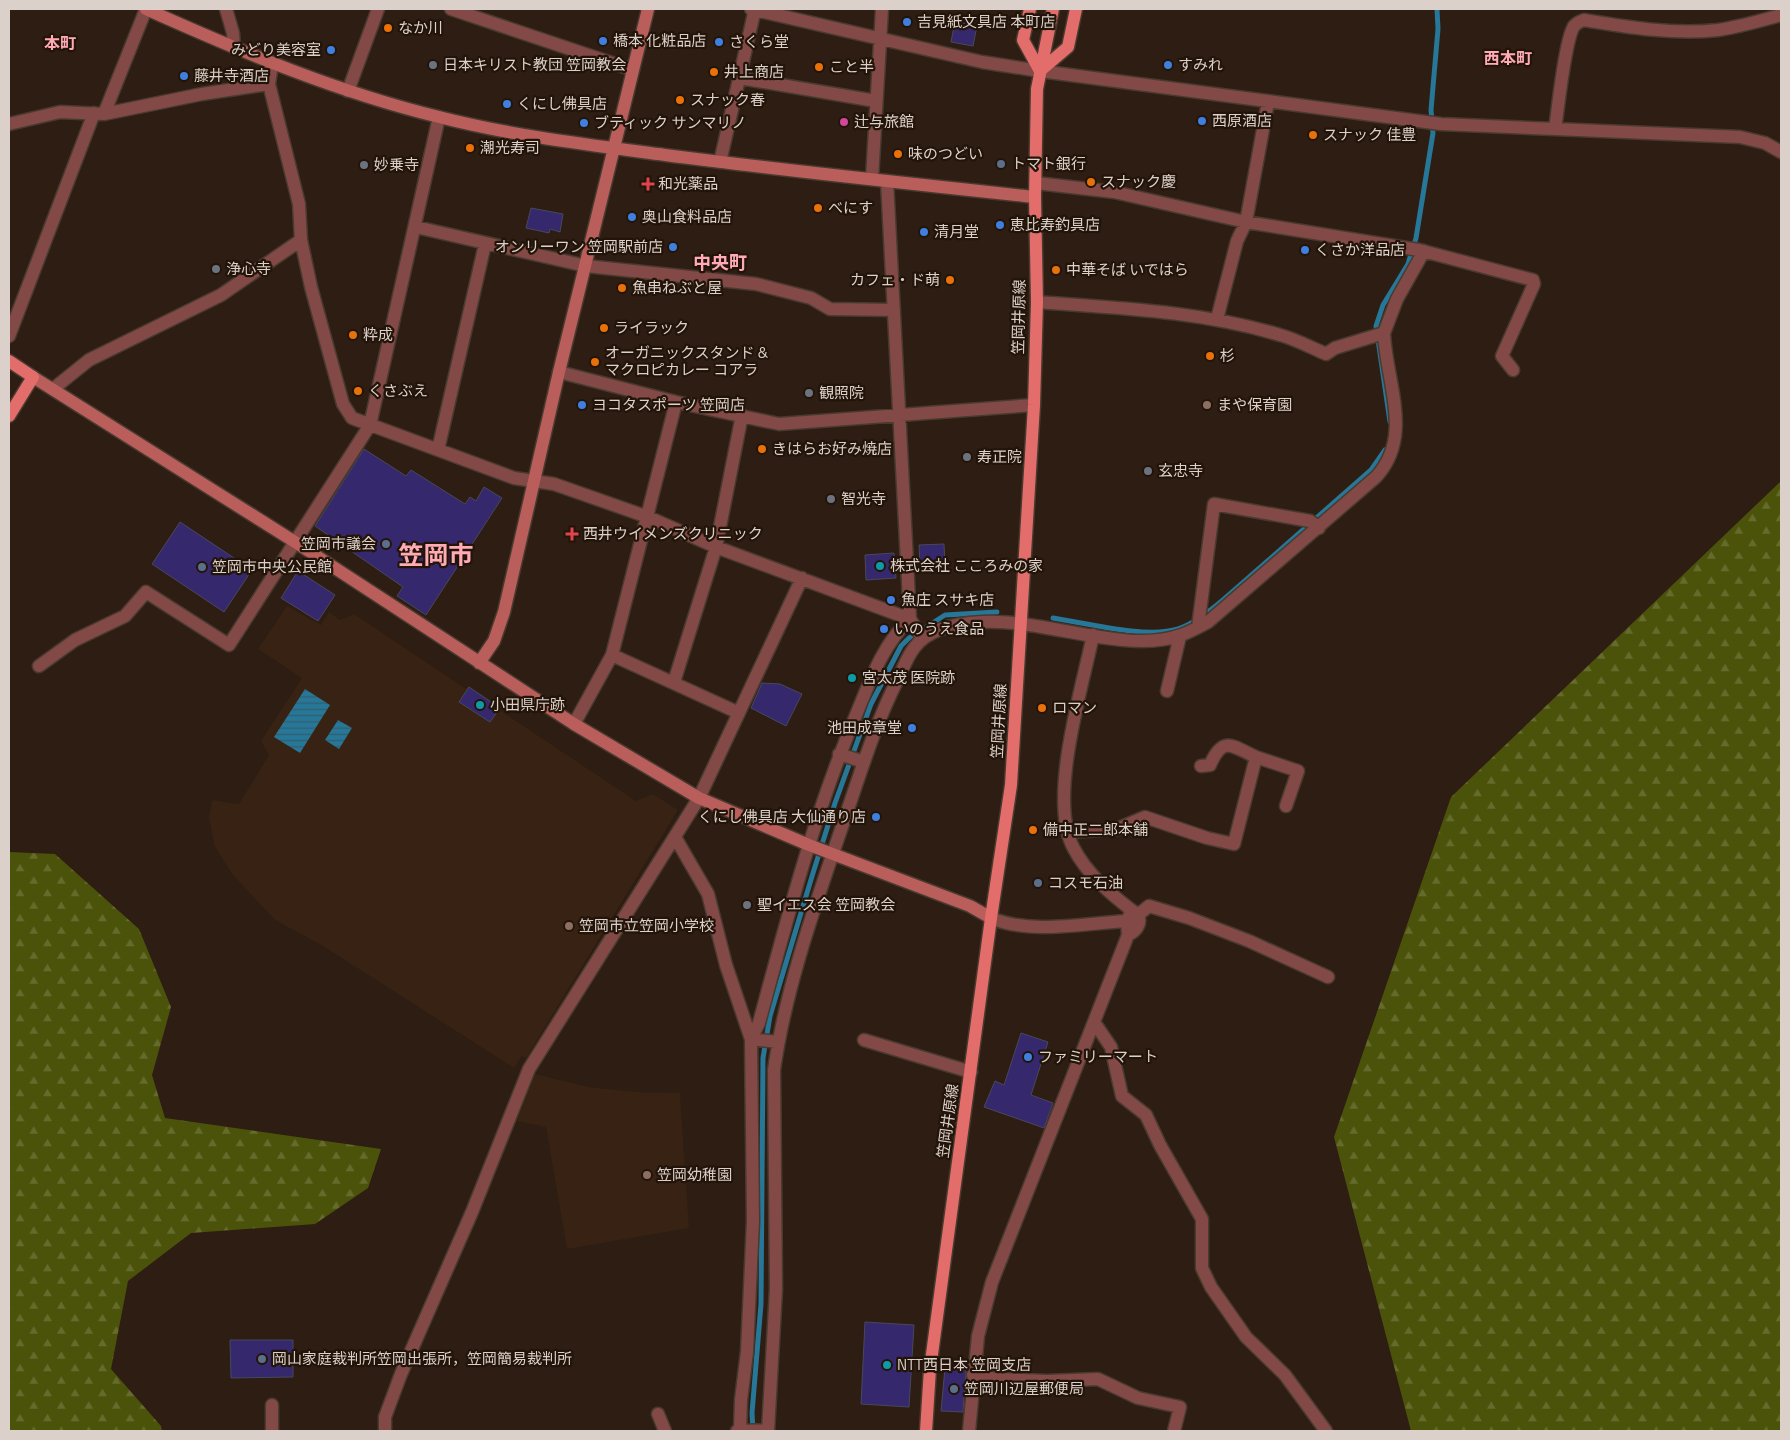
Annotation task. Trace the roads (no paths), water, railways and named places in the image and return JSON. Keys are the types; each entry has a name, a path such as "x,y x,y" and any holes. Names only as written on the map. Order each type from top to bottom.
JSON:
{"main road":[{"path":"1030,9 1023,40 1040,71 1068,47 1076,9"},
{"name":"笠岡井原線","path":"926,1431 930,1369 991,918 1012,785 1034,405 1037,302 1035,197 1040,71 1053,9"},
{"path":"9,361 33,377 9,416"}],"street":[{"path":"9,336 99,113 146,9 272,64 348,92 439,117 524,135 720,162 1035,197"},
{"path":"226,9 233,33 234,48"},
{"path":"348,92 378,9"},
{"path":"451,9 633,70"},
{"path":"479,662 494,641 504,612 559,372 648,9"},
{"path":"720,162 740,78 753,9 982,62 1040,71 1441,124 1740,137 1765,144 1781,152"},
{"path":"872,179 882,9"},
{"path":"1555,129 1573,27 1584,20 1615,25 1716,30 1781,15"},
{"path":"272,64 269,84 299,204 301,240 311,287 343,404 352,418 514,478 554,484 648,517 716,547 802,578 912,622"},
{"path":"740,78 876,102"},
{"path":"9,124 60,112 99,113 269,84"},
{"path":"1217,319 1237,241 1246,222 1268,102"},
{"path":"39,666 75,640 125,616 146,592 229,645 370,425 416,227 439,117"},
{"path":"887,181 912,622 922,638"},
{"path":"1036,183 1114,192 1246,222 1417,250 1533,280 1534,284 1502,356 1514,370"},
{"path":"416,227 586,266 756,284 812,298 830,309 894,310"},
{"path":"53,389 89,360 221,295 301,240"},
{"path":"438,450 485,244"},
{"path":"1167,691 1180,636 1199,618 1221,614 1315,525 1376,477 1390,460 1396,429 1379,335 1397,299 1417,250"},
{"path":"1037,302 1128,308 1217,319 1281,335 1326,354 1335,348 1379,335"},
{"path":"559,372 676,402 779,424 1034,405"},
{"path":"33,377 295,542 574,724 698,798 812,846 970,906 1002,923 1044,926 1132,915 1149,906 1189,918 1249,941 1328,977"},
{"path":"574,724 612,655 676,402"},
{"path":"674,682 716,547 742,415"},
{"path":"1199,618 1214,504 1315,525"},
{"path":"386,1431 385,1417 401,1374 472,1212 529,1069 698,798 802,578"},
{"path":"912,622 897,631 877,696 852,758 812,846 792,946 786,1001 765,1041 762,1136 741,1431 766,1431 776,1289 773,1221 762,1136 774,1070 765,1041 759,1023 792,946 831,853 852,758 877,696 922,638 940,630 961,625 983,622 1020,623 1093,635 1150,641 1180,636"},
{"path":"1093,635 1067,766 1064,809 1068,832 1080,859 1132,915"},
{"path":"612,655 739,713"},
{"path":"1201,766 1210,765 1217,750 1222,746 1230,745 1256,757 1298,771 1286,806"},
{"path":"1068,832 1117,829 1144,817 1207,838 1234,844 1256,757"},
{"path":"675,837 708,894 726,965 765,1041"},
{"path":"969,1431 978,1336 992,1282 1128,935 1132,915"},
{"path":"1094,1022 1111,1047 1122,1096 1146,1115 1160,1146 1199,1212 1202,1219 1202,1268 1210,1287 1246,1338 1285,1375 1326,1431"},
{"path":"864,1040 971,1072"},
{"path":"755,1221 773,1221"},
{"path":"973,1375 1047,1381 1098,1380 1138,1398 1180,1407 1174,1431"},
{"path":"272,1405 272,1431"},
{"path":"658,1414 665,1431"}],"water":[{"path":"305,689 330,705 300,753 274,737"},
{"path":"338,720 352,728 339,749 325,740"}],"waterway":[{"path":"1390,422 1376,326 1383,305 1408,264 1416,238 1433,133 1431,110 1438,29 1437,9"},
{"path":"1053,618 1116,629 1150,632 1165,632 1190,624 1223,600 1371,470 1385,450"},
{"path":"753,1431 752,1413 761,1304 763,1058 770,1016 835,803 871,704 901,646 909,638 945,615 997,612"}],"place":[{"name":"吉見紙文具店 本町店","path":"907,22"},
{"name":"なか川","path":"388,28"},
{"name":"橋本 化粧品店","path":"603,41"},
{"name":"さくら堂","path":"719,42"},
{"name":"みどり美容室","path":"331,50"},
{"name":"日本キリスト教団 笠岡教会","path":"433,65"},
{"name":"すみれ","path":"1168,65"},
{"name":"こと半","path":"819,67"},
{"name":"井上商店","path":"714,72"},
{"name":"藤井寺酒店","path":"184,76"},
{"name":"スナック春","path":"680,100"},
{"name":"くにし佛具店","path":"507,104"},
{"name":"西原酒店","path":"1202,121"},
{"name":"辻与旅館","path":"844,122"},
{"name":"ブティック サンマリノ","path":"584,123"},
{"name":"スナック 佳豊","path":"1313,135"},
{"name":"潮光寿司","path":"470,148"},
{"name":"味のつどい","path":"898,154"},
{"name":"トマト銀行","path":"1001,164"},
{"name":"妙乗寺","path":"364,165"},
{"name":"スナック慶","path":"1091,182"},
{"name":"和光薬品","path":"648,184"},
{"name":"べにす","path":"818,208"},
{"name":"奥山食料品店","path":"632,217"},
{"name":"恵比寿釣具店","path":"1000,225"},
{"name":"清月堂","path":"924,232"},
{"name":"オンリーワン 笠岡駅前店","path":"673,247"},
{"name":"くさか洋品店","path":"1305,250"},
{"name":"浄心寺","path":"216,269"},
{"name":"中華そば いではら","path":"1056,270"},
{"name":"カフェ・ド萌","path":"950,280"},
{"name":"魚串ねぶと屋","path":"622,288"},
{"name":"ライラック","path":"604,328"},
{"name":"粋成","path":"353,335"},
{"name":"杉","path":"1210,356"},
{"name":"オーガニックスタンド & マクロピカレー コアラ","path":"595,362"},
{"name":"くさぶえ","path":"358,391"},
{"name":"観照院","path":"809,393"},
{"name":"ヨコタスポーツ 笠岡店","path":"582,405"},
{"name":"まや保育園","path":"1207,405"},
{"name":"きはらお好み焼店","path":"762,449"},
{"name":"寿正院","path":"967,457"},
{"name":"玄忠寺","path":"1148,471"},
{"name":"智光寺","path":"831,499"},
{"name":"西井ウイメンズクリニック","path":"572,534"},
{"name":"笠岡市議会","path":"386,544"},
{"name":"株式会社 こころみの家","path":"880,566"},
{"name":"笠岡市中央公民館","path":"202,567"},
{"name":"魚庄 スサキ店","path":"891,600"},
{"name":"いのうえ食品","path":"884,629"},
{"name":"宮太茂 医院跡","path":"852,678"},
{"name":"小田県庁跡","path":"480,705"},
{"name":"ロマン","path":"1042,708"},
{"name":"池田成章堂","path":"912,728"},
{"name":"くにし佛具店 大仙通り店","path":"876,817"},
{"name":"備中正二郎本舗","path":"1033,830"},
{"name":"コスモ石油","path":"1038,883"},
{"name":"聖イエス会 笠岡教会","path":"747,905"},
{"name":"笠岡市立笠岡小学校","path":"569,926"},
{"name":"ファミリーマート","path":"1028,1057"},
{"name":"笠岡幼稚園","path":"647,1175"},
{"name":"岡山家庭裁判所笠岡出張所，笠岡簡易裁判所","path":"262,1359"},
{"name":"NTT西日本 笠岡支店","path":"887,1365"},
{"name":"笠岡川辺屋郵便局","path":"954,1389"}],"district":[{"name":"本町","path":"60,43"},
{"name":"西本町","path":"1508,58"},
{"name":"中央町","path":"720,263"},
{"name":"笠岡市","path":"436,555"}]}
